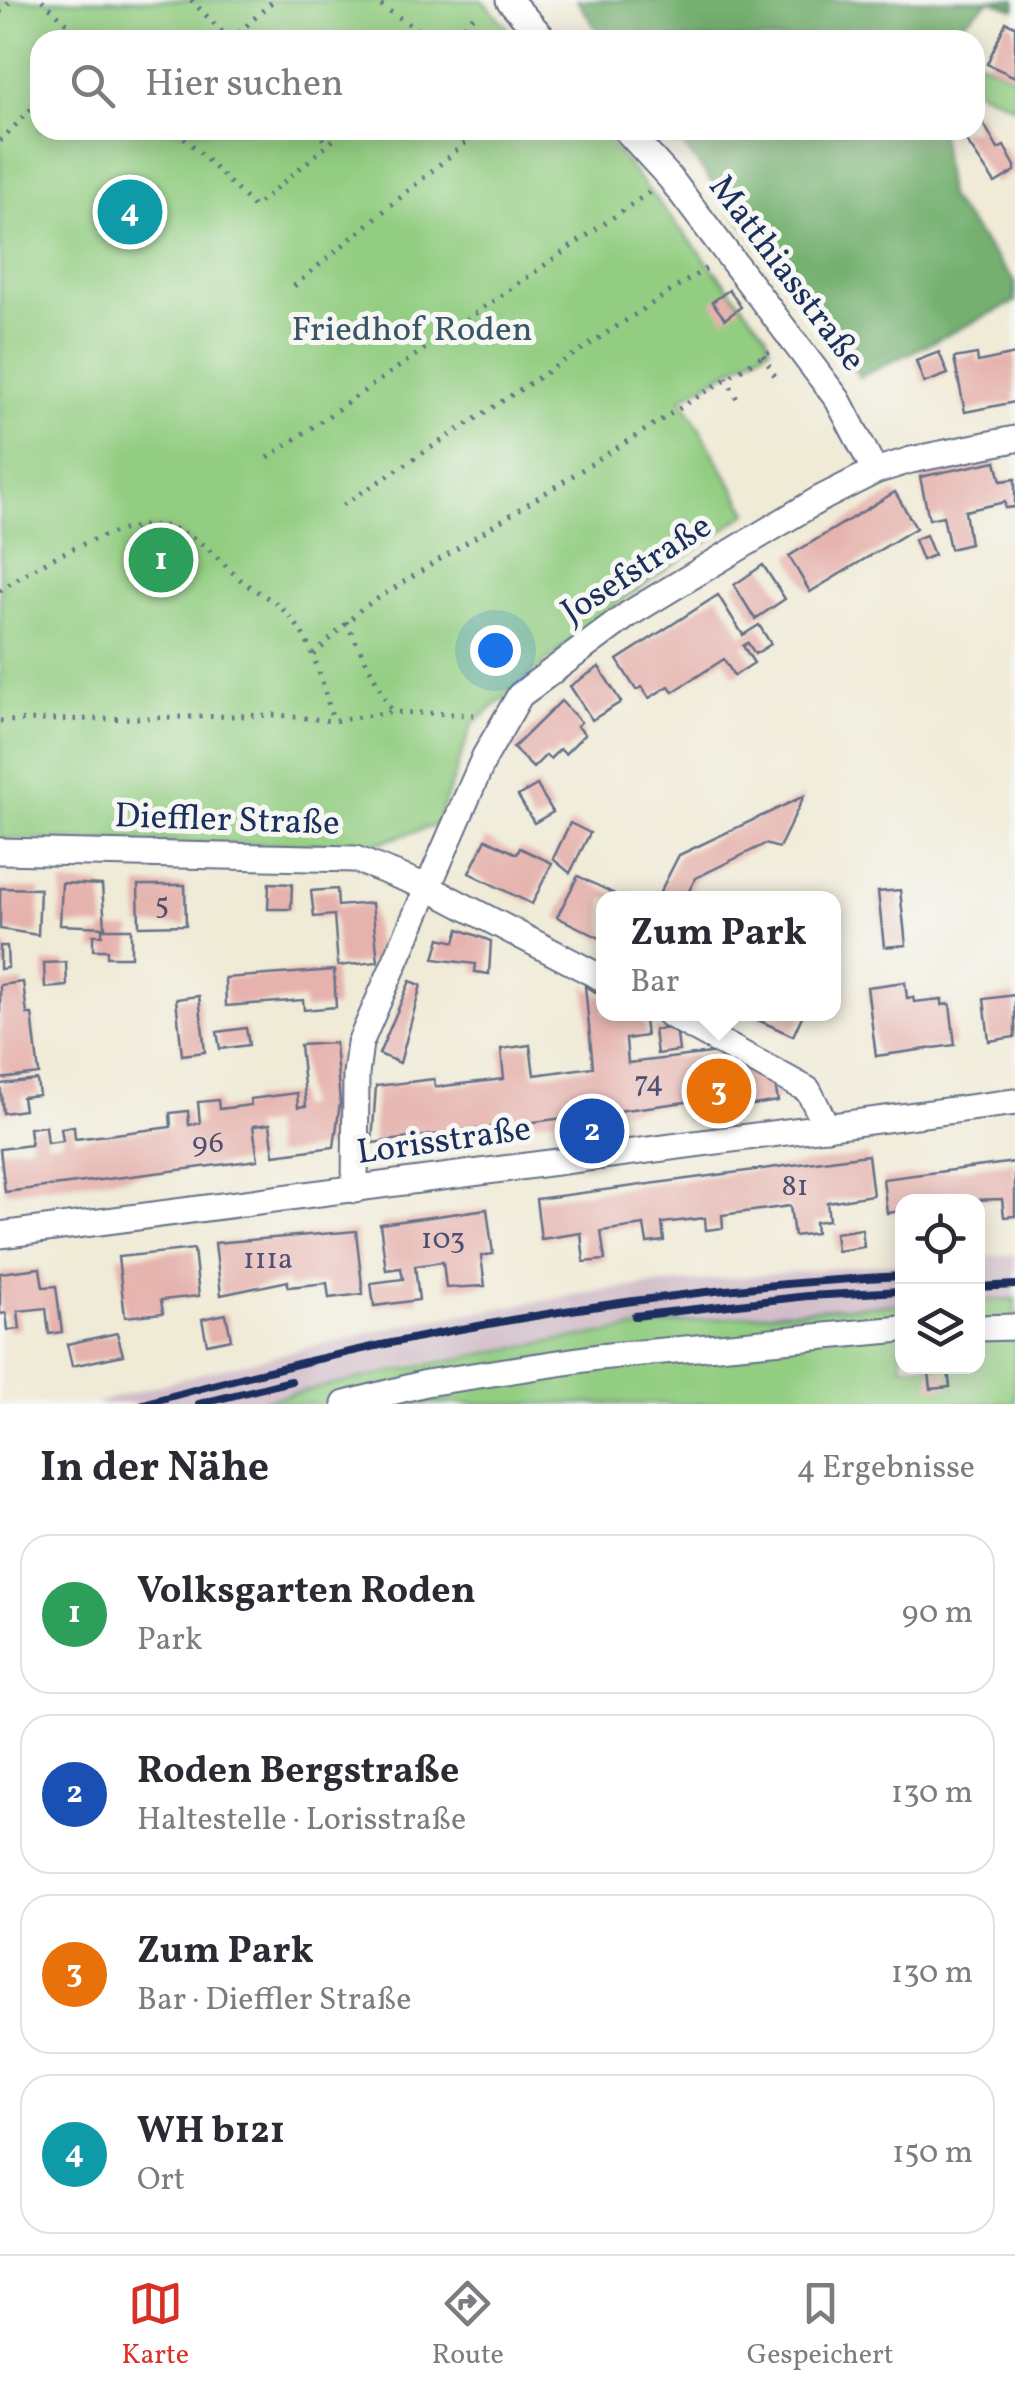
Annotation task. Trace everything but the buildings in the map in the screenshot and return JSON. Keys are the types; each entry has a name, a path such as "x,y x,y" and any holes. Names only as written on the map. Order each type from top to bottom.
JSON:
{"street":[{"path":"509,0 536,30"},
{"name":"Matthiasstraße","path":"635,140 670,178 838,400 876,471"},
{"name":"Josefstraße","path":"355,1190 360,1043 505,716 520,695 630,614 758,534 876,471 1015,439"},
{"name":"Dieffler Straße","path":"0,850 318,856 378,866 427,887 596,976"},
{"path":"682,1021 808,1090 827,1127"},
{"name":"Lorisstraße","path":"0,1235 1015,1102"},
{"path":"985,1328 1015,1327"},
{"path":"346,1404 426,1383 598,1357 895,1330"}],"path":[{"path":"0,12 12,0"},
{"path":"42,0 74,30"},
{"path":"191,0 221,30"},
{"path":"242,30 274,0"},
{"path":"372,0 418,30"},
{"path":"460,30 475,16"},
{"path":"0,141 30,110"},
{"path":"187,140 254,207 333,140"},
{"path":"324,140 328,144"},
{"path":"294,286 469,140"},
{"path":"268,458 670,178"},
{"path":"343,505 726,254"},
{"path":"314,655 346,622 726,377 764,355 775,376"},
{"path":"726,377 737,399"},
{"path":"0,590 66,550 123,532 166,526 205,544 243,582 277,604 294,621 314,655 333,721"},
{"path":"346,622 392,712"},
{"path":"0,721 278,715 333,721 392,712 505,716"}],"shaded area":[{"path":"1015,1254 1015,1299 985,1301 985,1256"},
{"path":"895,1263 895,1304 804,1309 611,1330 411,1364 251,1404 93,1404 198,1374 402,1325 602,1290"}],"green space":[{"name":"Friedhof Roden","path":"0,0 482,0 510,30 30,30 30,140 607,140 766,333 770,347 682,398 748,513 601,615 472,725 437,825 368,846 0,839"},
{"path":"577,0 990,0 955,30 597,30"},
{"path":"990,0 1015,0 1015,9"},
{"path":"985,64 1015,77 1015,107 985,94"},
{"path":"680,140 941,140 948,197 1015,282 1015,302 860,377"},
{"path":"1015,1299 1015,1404 251,1404 412,1367 574,1338 737,1316 895,1304 895,1374 985,1374 985,1301"}],"railway":[{"path":"143,1404 330,1356 519,1319 710,1292 895,1276"},
{"path":"985,1287 1015,1285"},
{"path":"635,1316 807,1296 895,1291"},
{"path":"199,1404 291,1381"}],"place":[{"name":"WH b121","path":"130,212"},
{"name":"Volksgarten Roden","path":"161,560"},
{"name":"Zum Park","path":"719,1091"},
{"name":"Roden Bergstraße","path":"592,1131"}]}
